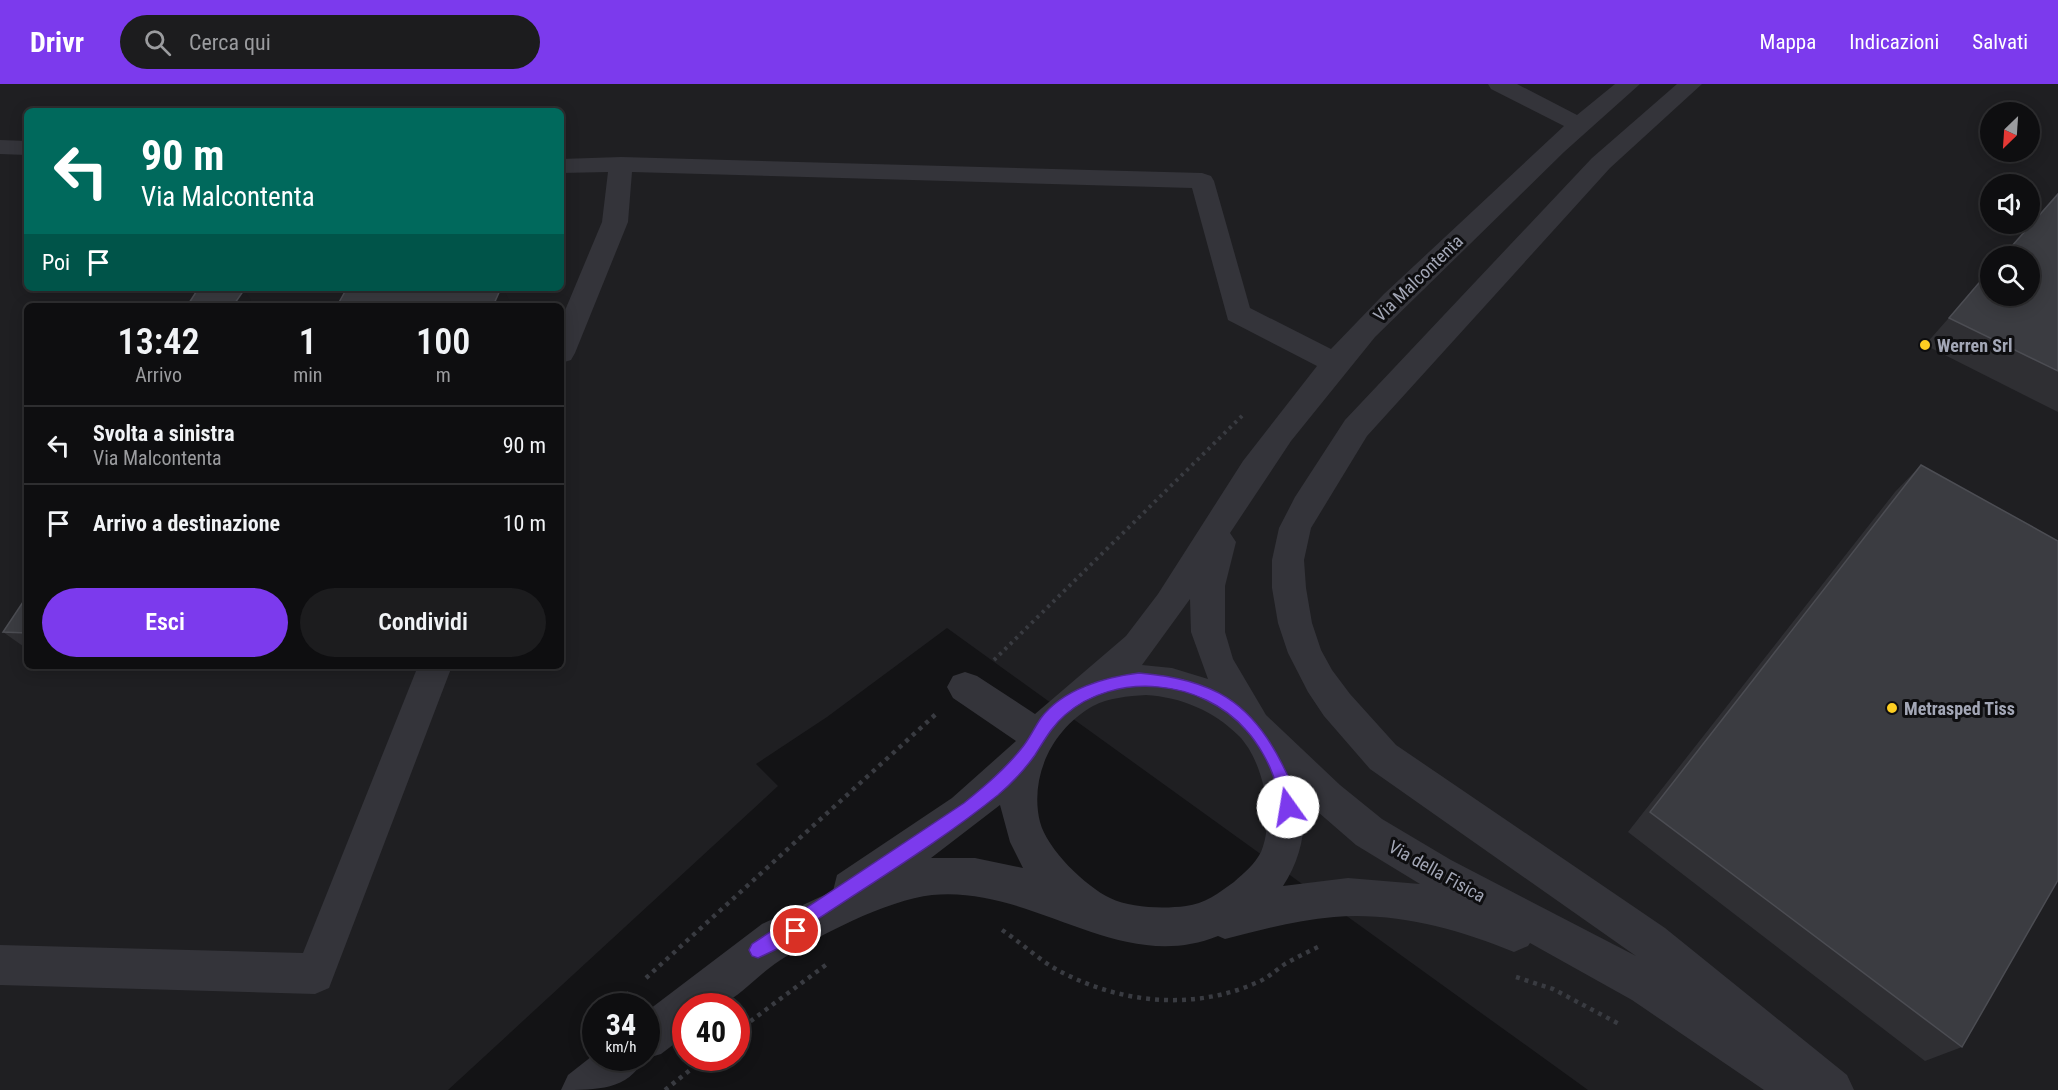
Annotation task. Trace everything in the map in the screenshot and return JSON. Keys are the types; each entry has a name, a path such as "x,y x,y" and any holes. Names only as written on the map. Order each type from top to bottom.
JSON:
{"street":[{"path":"1499,84 1579,125"},
{"name":"Via Malcontenta","path":"704,993 758,950 970,808 999,784 1061,709 1079,697 1136,649 1158,621 1255,468 1366,328 1579,125 1629,84"},
{"path":"1691,84 1601,163 1356,428 1311,497 1294,528 1288,560 1289,588 1295,622 1305,653 1320,681 1337,705 1383,757 1651,942 1832,1090"},
{"path":"0,147 24,148"},
{"path":"564,166 621,164 1202,181 1238,313 1336,364"},
{"path":"564,346 615,222 621,164"},
{"name":"Via Malcontenta","path":"758,950 873,894 917,879 956,876 997,880 1135,926 1178,927 1207,922 1237,906 1264,881 1276,863 1286,836 1288,807 1282,780 1269,752 1222,674 1209,633 1206,601 1210,572 1236,498"},
{"path":"0,965 315,974 434,669"},
{"name":"Via Malcontenta","path":"1079,697 1112,683 1139,679 1170,682 1200,691 1224,704 1251,724"},
{"path":"965,687 1032,744"},
{"name":"Via della Fisica","path":"1251,724 1319,792 1368,832 1419,863 1647,985 1801,1090"},
{"name":"Via Malcontenta","path":"1032,744 1017,801 1030,847 1047,873 1072,897 1103,917"},
{"name":"Via della Fisica","path":"1207,922 1304,902 1348,897 1397,900 1446,910 1505,928 1647,985"},
{"name":"Via Malcontenta","path":"660,1028 672,1018"},
{"path":"583,1090 607,1071"}],"path":[{"path":"640,983 965,687 1250,409"},
{"path":"993,925 1022,942 1052,966 1090,986 1129,996 1179,1000 1216,998 1261,981 1327,942"},
{"path":"750,1022 831,962"},
{"path":"1510,975 1553,990 1628,1029"},
{"path":"665,1090 689,1071"}],"shaded area":[{"path":"0,84 2058,84 2058,1090 1588,1090 947,628 827,717 756,764 778,786 448,1090 0,1090"}],"building":[{"path":"2058,194 2058,371 1949,318 1980,282 1980,306 2040,306 2040,246 2012,246 2023,234 2040,234 2040,214"},
{"path":"197,291 243,291 235,303 189,303"},
{"path":"345,291 500,291 494,303 339,303"},
{"name":"Metrasped Tiss","path":"1921,465 2058,541 2058,880 1962,1047 1650,812"},
{"path":"24,600 24,633 3,632"}],"place":[{"name":"Werren Srl","path":"1925,345"},
{"name":"Metrasped Tiss","path":"1892,708"}],"route":[{"path":"796,931 758,950 970,808 999,784 1028,752 1048,721 1061,709 1079,697 1112,683 1139,679 1170,682 1200,691 1224,704 1251,724 1269,752 1282,780 1288,807"}]}
